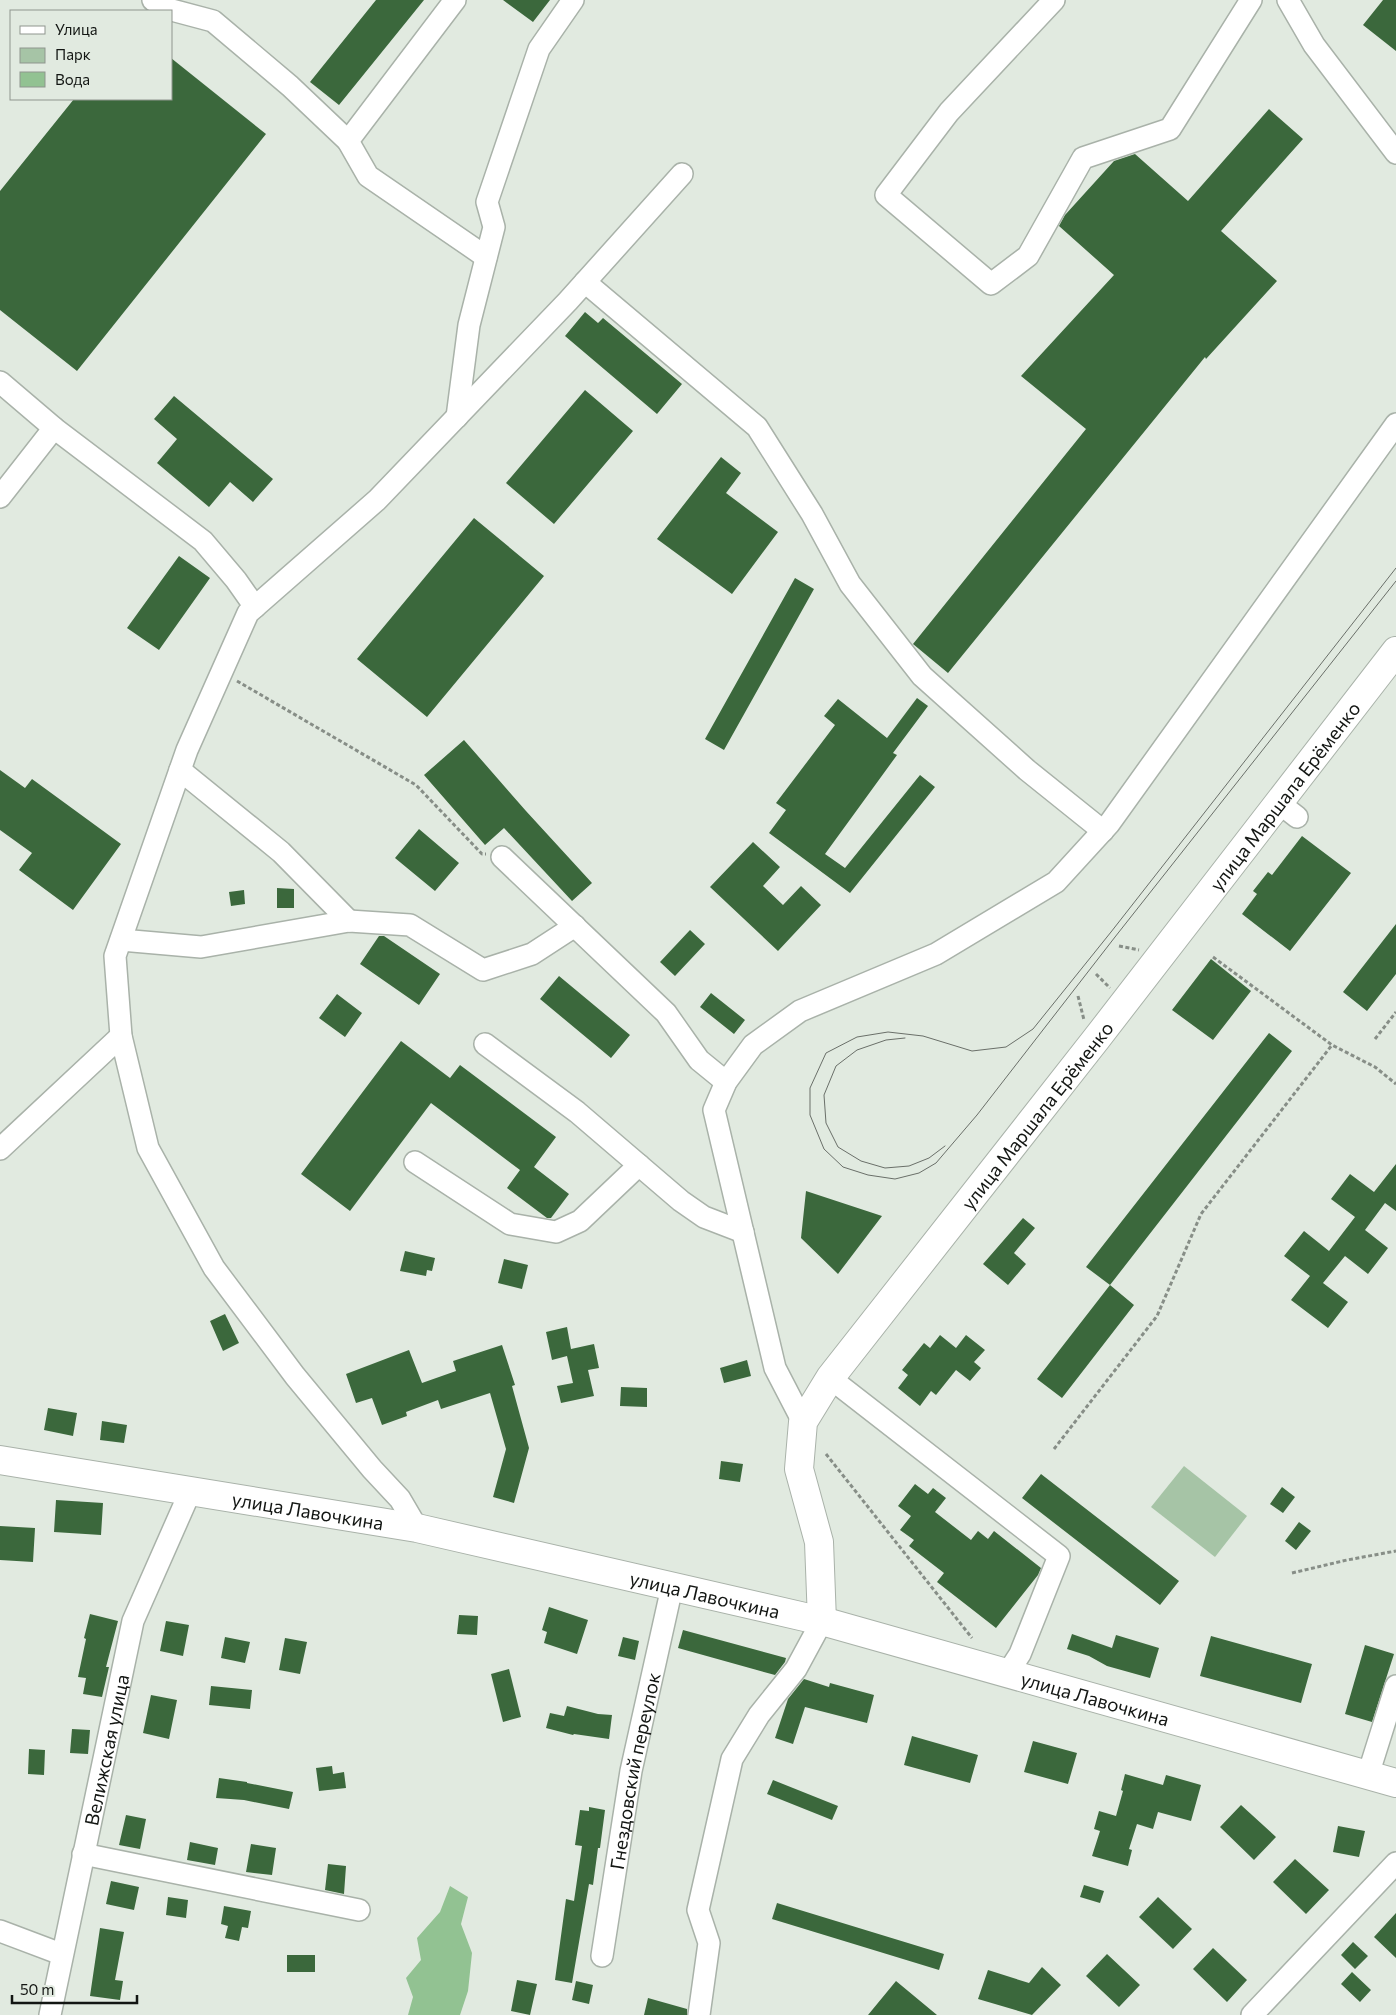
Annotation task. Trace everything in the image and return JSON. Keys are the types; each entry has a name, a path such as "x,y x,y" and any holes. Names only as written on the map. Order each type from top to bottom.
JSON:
{"main road":[{"name":"улица Маршала Ерёменко","path":"822,1621 819,1542 800,1469 803,1422 830,1378 1097,1038 1288,810 1396,651"},
{"name":"улица Лавочкина","path":"0,1460 417,1528 822,1621 1396,1783"}],"street":[{"path":"153,0 172,10"},
{"path":"348,141 455,0"},
{"path":"457,417 469,325 494,227 487,202 539,49 573,0"},
{"path":"1054,0 949,112 886,195 991,284 1028,256 1083,158 1170,129 1251,0"},
{"path":"1288,0 1314,45 1396,153"},
{"path":"172,10 213,21 290,86 348,141 368,176 486,257"},
{"path":"417,1528 400,1499 372,1469 295,1376 214,1268 148,1148 121,1036 115,956 180,770 248,613 377,500 585,282 682,174"},
{"path":"585,282 661,344 757,427 812,514 850,584 922,676 1027,770 1103,831"},
{"path":"0,382 54,428 203,541 236,580 255,607"},
{"path":"803,1422 776,1368 714,1110 726,1082 752,1045 800,1010 936,954 1056,882 1103,831 1396,424"},
{"path":"0,496 54,428"},
{"path":"180,770 281,852 349,921"},
{"path":"502,856 666,1013 699,1060 726,1082"},
{"path":"120,940 201,947 349,921 410,925 483,970 532,954 575,926"},
{"path":"0,1149 121,1036"},
{"path":"485,1044 577,1112 681,1201 704,1217 743,1232"},
{"path":"415,1162 510,1224 556,1232 580,1221 639,1165"},
{"path":"830,1378 1059,1556 1020,1654 1008,1674"},
{"name":"Велижская улица","path":"50,2015 133,1622 190,1492"},
{"name":"Гнездовский переулок","path":"602,1956 631,1771 672,1587"},
{"path":"699,2015 709,1943 698,1910 732,1758 759,1715 796,1669 822,1621"},
{"path":"1368,1775 1396,1686"},
{"path":"83,1854 358,1910"},
{"path":"1252,2015 1396,1863"},
{"path":"0,1931 62,1954"}],"path":[{"path":"221,672 416,785 482,854 502,856"},
{"path":"1119,946 1142,951"},
{"path":"1213,957 1332,1045 1375,1067 1396,1084"},
{"path":"1096,974 1111,990"},
{"path":"1078,996 1084,1022"},
{"path":"1375,1039 1396,1012"},
{"path":"1054,1449 1157,1316 1201,1214 1332,1045"},
{"path":"826,1454 972,1638"},
{"path":"1292,1572 1396,1552"}],"green space":[{"path":"1184,1466 1247,1516 1215,1557 1151,1507"}],"water":[{"path":"450,1886 468,1897 461,1924 472,1953 468,1991 460,2015 408,2015 413,1997 406,1978 421,1960 417,1938 440,1912"}],"building":[{"path":"376,0 424,0 339,105 310,82"},
{"path":"503,0 550,0 533,22"},
{"path":"1383,0 1396,0 1396,51 1363,25"},
{"path":"172,59 266,134 77,371 0,310 0,191 73,100 172,100"},
{"path":"1269,109 1303,139 1221,231 1277,281 1206,359 1205,357 948,673 913,644 1086,429 1021,376 1114,275 1059,226 1065,215 1114,161 1135,154 1188,201"},
{"path":"585,312 598,323 603,318 682,384 657,414 565,336"},
{"path":"585,390 633,431 554,524 506,483"},
{"path":"174,396 273,479 253,502 230,482 209,507 157,463 177,439 154,419"},
{"path":"721,457 741,473 726,493 778,532 732,594 657,539"},
{"path":"474,518 544,576 427,717 357,659"},
{"path":"179,556 210,578 159,650 127,628"},
{"path":"795,578 814,589 724,750 705,739"},
{"path":"917,698 928,706 893,753 897,755 825,854 845,868 920,775 935,787 850,893 769,833 786,810 776,803 835,725 824,716 838,699 887,738"},
{"path":"464,740 592,883 572,901 504,828 485,845 424,775"},
{"path":"0,770 25,788 32,779 121,844 73,910 19,870 32,853 0,830"},
{"path":"419,829 459,863 435,891 395,858"},
{"path":"1302,836 1351,873 1290,951 1242,914 1257,894 1253,891 1268,872 1272,875"},
{"path":"753,842 780,867 763,886 783,905 801,886 821,905 778,951 710,887"},
{"path":"277,888 294,889 294,908 277,908"},
{"path":"244,890 245,904 231,906 229,892"},
{"path":"1396,924 1396,974 1367,1011 1343,992"},
{"path":"690,930 705,944 675,976 660,962"},
{"path":"379,936 384,936 440,974 419,1005 360,964"},
{"path":"1211,959 1251,991 1213,1040 1172,1010"},
{"path":"559,976 630,1035 611,1058 540,999"},
{"path":"711,993 745,1020 734,1034 700,1007"},
{"path":"337,994 362,1013 345,1037 319,1018"},
{"path":"1269,1033 1292,1051 1110,1285 1086,1267"},
{"path":"401,1041 450,1078 460,1065 556,1137 534,1167 569,1194 551,1218 547,1218 507,1188 520,1170 431,1103 350,1211 301,1174"},
{"path":"1396,1164 1396,1211 1385,1203 1365,1230 1388,1248 1368,1274 1345,1256 1323,1283 1348,1302 1328,1328 1291,1300 1310,1276 1284,1256 1304,1231 1329,1251 1355,1217 1331,1199 1350,1174 1374,1192"},
{"path":"806,1191 882,1216 838,1274 801,1238"},
{"path":"1023,1218 1035,1228 1014,1253 1026,1264 1008,1285 983,1264"},
{"path":"405,1251 435,1258 432,1271 427,1270 426,1276 400,1271"},
{"path":"504,1259 528,1265 522,1289 498,1283"},
{"path":"1110,1285 1134,1305 1062,1398 1037,1379"},
{"path":"225,1314 239,1343 223,1351 210,1321"},
{"path":"567,1327 571,1349 594,1344 599,1368 588,1370 594,1396 561,1403 557,1386 573,1383 567,1356 552,1360 546,1332"},
{"path":"940,1335 956,1348 966,1335 985,1350 974,1362 981,1368 970,1381 956,1370 936,1395 931,1391 920,1406 898,1388 908,1375 902,1370 924,1343 930,1348"},
{"path":"502,1345 515,1385 512,1386 529,1448 514,1503 493,1497 506,1449 490,1393 441,1409 438,1400 406,1412 407,1416 382,1425 372,1398 356,1403 346,1374 409,1350 422,1383 456,1371 453,1361"},
{"path":"747,1360 751,1376 724,1383 720,1368"},
{"path":"621,1387 647,1388 647,1407 620,1406"},
{"path":"48,1408 77,1413 73,1436 44,1430"},
{"path":"102,1421 127,1425 124,1443 100,1440"},
{"path":"721,1461 743,1464 740,1482 719,1479"},
{"path":"1041,1474 1179,1581 1160,1605 1022,1498"},
{"path":"915,1484 928,1494 933,1488 946,1498 935,1512 971,1540 978,1531 988,1539 994,1531 1041,1568 1038,1575 996,1628 937,1582 944,1573 909,1546 914,1540 900,1530 911,1516 898,1506"},
{"path":"1282,1487 1295,1497 1283,1513 1270,1504"},
{"path":"56,1500 103,1503 101,1535 54,1532"},
{"path":"1299,1522 1311,1531 1296,1550 1285,1541"},
{"path":"0,1526 35,1528 33,1562 0,1560"},
{"path":"549,1607 588,1620 577,1654 544,1643 547,1632 542,1630"},
{"path":"90,1614 118,1621 106,1667 109,1667 102,1697 83,1694 86,1678 78,1677"},
{"path":"459,1615 478,1616 477,1635 457,1634"},
{"path":"166,1621 189,1625 183,1656 160,1651"},
{"path":"683,1630 786,1658 785,1662 775,1675 678,1648"},
{"path":"1072,1634 1112,1648 1116,1635 1159,1648 1150,1678 1107,1666 1089,1656 1067,1649"},
{"path":"1211,1636 1312,1664 1301,1703 1200,1676"},
{"path":"225,1637 250,1642 245,1663 221,1658"},
{"path":"623,1637 639,1641 635,1660 618,1656"},
{"path":"285,1638 307,1642 300,1674 279,1670"},
{"path":"1365,1645 1394,1654 1372,1722 1345,1714"},
{"path":"509,1669 521,1717 503,1722 491,1674"},
{"path":"804,1679 829,1687 830,1683 874,1695 867,1723 805,1707 793,1744 775,1738 788,1699"},
{"path":"211,1686 252,1690 250,1709 209,1705"},
{"path":"151,1695 177,1700 169,1739 143,1733"},
{"path":"567,1706 598,1714 612,1715 609,1739 573,1735 546,1728 550,1713 564,1716"},
{"path":"72,1729 90,1730 88,1754 70,1753"},
{"path":"912,1736 978,1755 970,1783 904,1765"},
{"path":"1033,1741 1077,1753 1068,1784 1024,1772"},
{"path":"29,1749 45,1750 44,1775 28,1774"},
{"path":"332,1766 333,1774 344,1772 346,1788 319,1791 316,1768"},
{"path":"1125,1774 1163,1785 1166,1775 1201,1785 1191,1821 1158,1812 1153,1829 1137,1824 1129,1849 1132,1850 1128,1866 1092,1856 1100,1831 1094,1829 1099,1811 1116,1816 1123,1791 1121,1790"},
{"path":"219,1778 293,1792 289,1809 244,1800 216,1798"},
{"path":"773,1780 838,1806 832,1820 767,1794"},
{"path":"1241,1805 1276,1837 1254,1860 1220,1827"},
{"path":"589,1807 605,1810 593,1885 589,1884 572,1983 555,1980 566,1899 574,1901 582,1846 575,1845 580,1810 589,1811"},
{"path":"126,1815 146,1819 140,1849 119,1845"},
{"path":"1338,1826 1365,1831 1359,1857 1333,1852"},
{"path":"190,1842 218,1848 215,1865 187,1860"},
{"path":"251,1844 276,1848 272,1875 246,1872"},
{"path":"1295,1859 1329,1890 1306,1914 1273,1882"},
{"path":"328,1864 346,1866 344,1894 325,1890"},
{"path":"111,1881 139,1887 134,1910 106,1904"},
{"path":"1084,1885 1104,1891 1100,1903 1080,1897"},
{"path":"168,1897 188,1900 186,1918 166,1915"},
{"path":"1158,1897 1192,1929 1173,1949 1139,1917"},
{"path":"777,1903 944,1954 939,1970 772,1919"},
{"path":"224,1906 251,1911 248,1928 242,1927 239,1941 225,1938 228,1926 221,1924"},
{"path":"1396,1913 1396,1958 1374,1937"},
{"path":"100,1928 124,1932 115,1980 123,1981 120,2000 90,1996"},
{"path":"1353,1942 1368,1956 1355,1969 1341,1955"},
{"path":"1213,1948 1247,1980 1227,2002 1193,1969"},
{"path":"1107,1954 1140,1985 1119,2007 1086,1976"},
{"path":"287,1955 315,1955 315,1972 287,1972"},
{"path":"1042,1967 1061,1985 1032,2015 978,1999 988,1970 1029,1983"},
{"path":"1352,1972 1371,1990 1360,2002 1341,1984"},
{"path":"517,1980 537,1984 530,2015 511,2011"},
{"path":"576,1981 593,1985 589,2004 572,2000"},
{"path":"896,1981 937,2015 868,2015"},
{"path":"648,1998 687,2009 687,2015 644,2015"}],"tram line":[{"path":"1396,568 1033,1029 1006,1047 972,1051 923,1036 888,1032 857,1037 826,1053 810,1088 810,1115 824,1149 843,1167 868,1175 895,1179 919,1173 936,1163 977,1115 1396,581"},
{"path":"905,1038 886,1040 857,1050 836,1066 824,1095 826,1123 838,1147 861,1161 885,1168 909,1166 929,1158 945,1146"}]}
